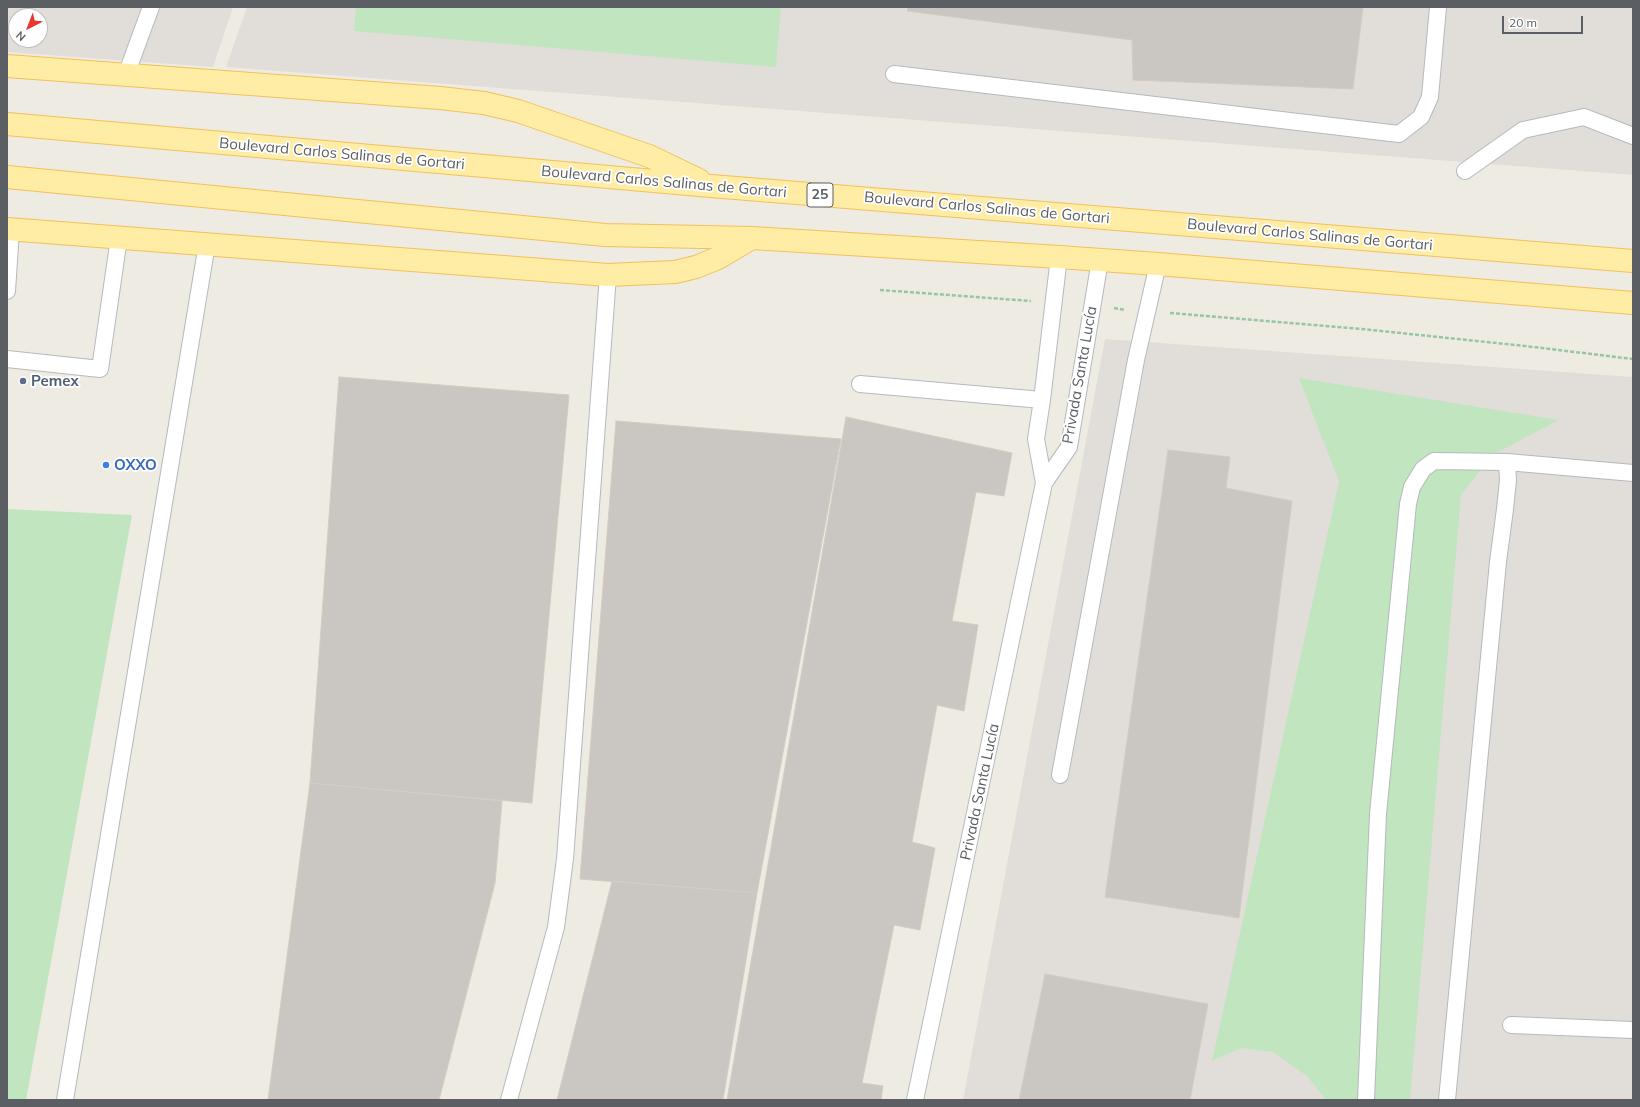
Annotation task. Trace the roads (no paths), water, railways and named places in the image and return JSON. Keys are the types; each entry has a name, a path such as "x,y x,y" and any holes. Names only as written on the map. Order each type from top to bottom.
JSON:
{"main road":[{"path":"7,66 440,98 484,103 518,111 649,156 711,186"},
{"name":"Boulevard Carlos Salinas de Gortari","path":"7,124 711,186 1633,261"},
{"path":"7,177 604,235 752,238 1059,257 1633,303"},
{"path":"9,229 608,275 676,272 696,267 718,258 752,238"}],"lane":[{"path":"126,75 151,7"},
{"path":"894,74 1399,134 1421,117 1430,97 1438,7"},
{"path":"1465,172 1523,130 1584,117 1633,136"},
{"path":"7,291 9,229"},
{"path":"7,359 100,369 119,238"},
{"path":"65,1100 207,244"},
{"name":"Privada Santa Lucía","path":"915,1100 1044,483 1036,439 1059,257"},
{"name":"Privada Santa Lucía","path":"1044,483 1069,447 1100,260"},
{"path":"1060,775 1136,360 1158,264"},
{"path":"510,1100 556,927 565,859 608,275"},
{"path":"860,384 1042,400"},
{"path":"1366,1100 1378,814 1408,504 1412,487 1423,469 1434,461 1507,462 1633,473"},
{"path":"1448,1100 1498,562 1506,509 1508,480 1507,462"},
{"path":"1510,1025 1633,1030"}],"place":[{"name":"Pemex","path":"23,381"},
{"name":"OXXO","path":"106,465"}]}
